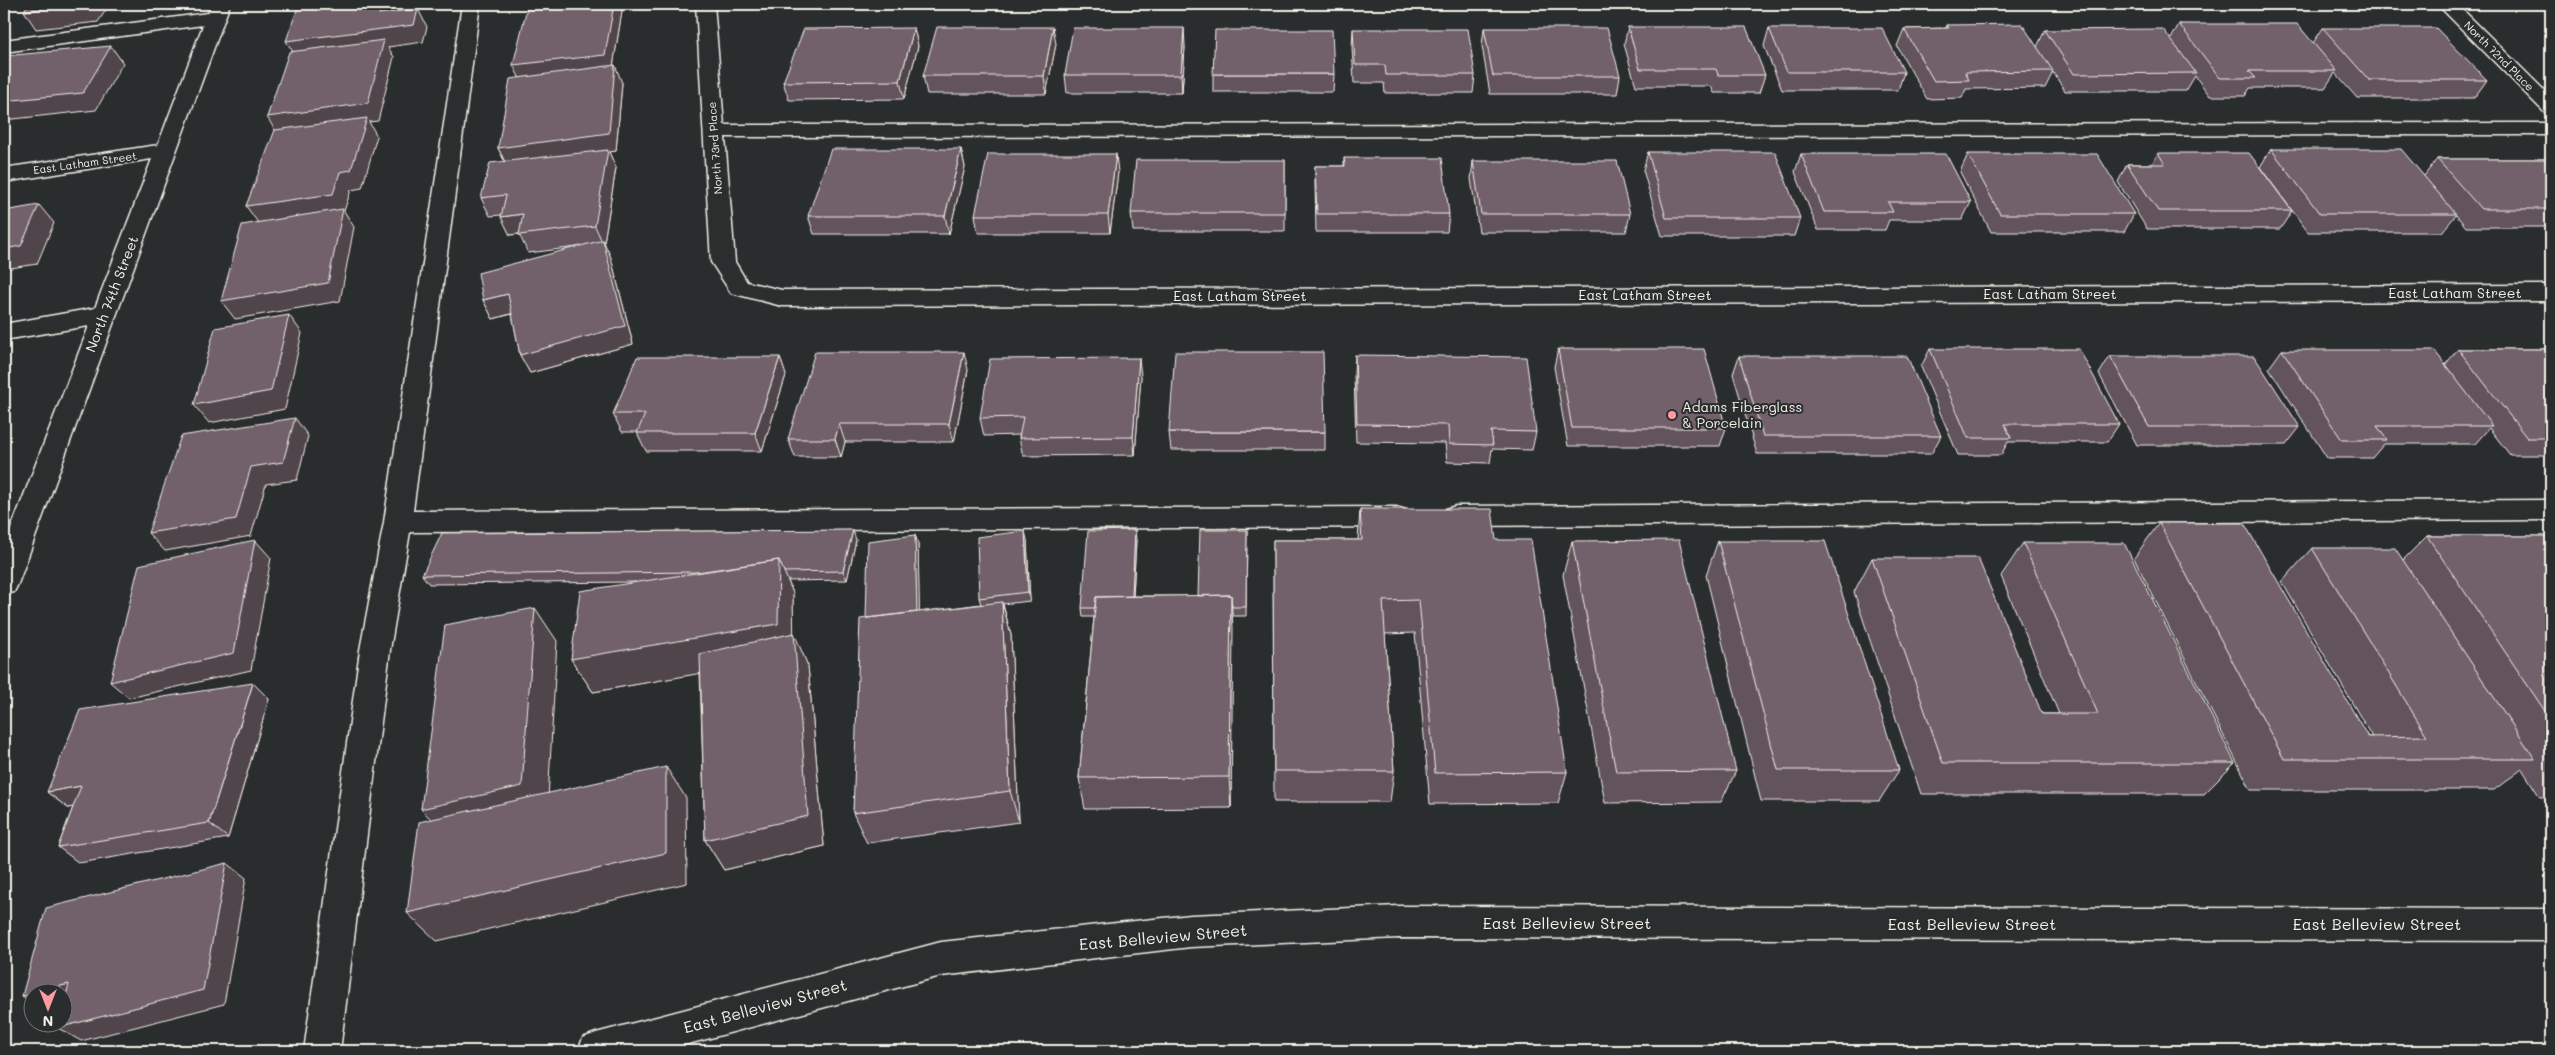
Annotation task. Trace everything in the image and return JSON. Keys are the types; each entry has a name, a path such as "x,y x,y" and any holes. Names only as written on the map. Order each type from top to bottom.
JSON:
{"street":[{"path":"322,1051 375,650 398,522 472,4"},
{"name":"North 73rd Place","path":"705,4 723,262 739,288"},
{"name":"North 72nd Place","path":"2446,4 2551,108"},
{"path":"4,46 218,11"},
{"name":"North 74th Street","path":"4,584 12,541 104,315 218,11"},
{"path":"714,131 2551,129"},
{"name":"East Latham Street","path":"4,174 166,150"},
{"name":"East Latham Street","path":"739,288 782,298 2551,293"},
{"path":"4,332 104,315"},
{"path":"398,522 2551,510"},
{"name":"East Belleview Street","path":"596,1051 941,960 1191,931 1399,922 2551,925"}],"building":[{"path":"28,4 87,4 24,11"},
{"path":"299,4 382,4 379,14 418,9 414,25 286,41"},
{"path":"528,4 614,4 605,55 513,65"},
{"path":"2022,24 2053,71 1965,72 1969,80 1934,81 1904,29 1949,28 1947,25"},
{"path":"2179,24 2297,24 2337,71 2249,71 2256,78 2220,78"},
{"path":"937,27 1053,27 1044,76 923,76"},
{"path":"1628,27 1746,27 1765,75 1718,75 1716,69 1640,69"},
{"path":"914,28 900,81 783,82 804,29"},
{"path":"1073,28 1184,28 1181,75 1065,75"},
{"path":"1484,28 1607,28 1620,76 1493,76"},
{"path":"1769,28 1882,28 1904,72 1787,72"},
{"path":"2323,28 2436,28 2487,80 2369,80"},
{"path":"1353,29 1468,29 1475,75 1386,75 1385,65 1355,65"},
{"path":"2163,29 2196,73 2074,74 2045,30"},
{"path":"1215,30 1332,30 1334,74 1213,74"},
{"path":"384,40 368,103 267,117 289,52"},
{"path":"111,46 83,93 4,101 4,56"},
{"path":"615,65 609,133 498,148 510,79"},
{"path":"367,118 351,170 340,172 333,194 246,206 275,130"},
{"path":"831,149 961,149 945,216 808,216"},
{"path":"2271,149 2401,149 2456,214 2320,214"},
{"path":"608,150 595,226 519,235 523,214 501,217 506,195 481,198 490,163"},
{"path":"1648,152 1775,152 1800,218 1666,218"},
{"path":"2158,153 2249,153 2292,211 2158,211 2127,164 2165,164"},
{"path":"988,154 1116,154 1108,215 975,215"},
{"path":"1801,154 1946,154 1971,202 1888,202 1893,212 1824,212"},
{"path":"1968,154 2097,154 2134,214 2000,214"},
{"path":"1344,158 1442,158 1449,214 1317,214 1315,166 1345,166"},
{"path":"2437,159 2551,159 2551,209 2481,209"},
{"path":"1136,160 1285,160 1285,213 1131,213"},
{"path":"1473,161 1617,161 1630,214 1481,214"},
{"path":"39,205 21,246 4,249 4,211"},
{"path":"343,209 328,283 221,301 242,225"},
{"path":"603,240 625,326 520,355 508,294 483,300 478,273"},
{"path":"289,315 271,391 194,405 215,328"},
{"path":"1558,349 1704,349 1726,428 1572,428"},
{"path":"1930,349 2079,349 2119,424 2005,424 2011,438 1968,438"},
{"path":"2458,349 2551,349 2551,438 2527,438"},
{"path":"2282,350 2434,350 2492,426 2377,426 2387,440 2342,440"},
{"path":"815,352 964,352 949,424 839,424 835,439 788,439"},
{"path":"1175,352 1323,352 1325,432 1169,432"},
{"path":"1355,355 1526,357 1536,432 1491,431 1493,445 1449,444 1448,425 1357,424"},
{"path":"1739,356 1907,356 1941,436 1763,436"},
{"path":"2110,356 2254,356 2300,427 2149,427"},
{"path":"637,357 780,357 755,433 637,433 645,414 613,414"},
{"path":"1139,358 1133,437 1019,438 1023,417 980,418 990,359"},
{"path":"295,418 283,462 251,467 236,519 148,533 181,436"},
{"path":"1360,509 1492,509 1496,540 1531,540 1567,772 1435,773 1419,600 1383,601 1394,771 1274,771 1273,540 1362,540"},
{"path":"2159,523 2244,523 2368,737 2427,736 2312,548 2395,548 2535,759 2284,759"},
{"path":"853,530 843,571 784,572 779,560 698,572 422,575 442,533"},
{"path":"1135,530 1132,596 1096,597 1095,608 1082,608 1088,531"},
{"path":"1200,530 1247,530 1246,607 1232,607 1231,595 1198,596"},
{"path":"1025,531 1028,592 979,598 977,537"},
{"path":"915,535 917,612 866,618 868,541"},
{"path":"2427,536 2551,536 2551,720"},
{"path":"255,540 234,653 110,682 139,565"},
{"path":"1679,540 1736,771 1616,772 1572,541"},
{"path":"1718,541 1825,541 1899,770 1778,770"},
{"path":"2023,543 2124,543 2235,763 1943,763 1872,558 1978,558 2042,714 2098,714"},
{"path":"779,560 778,624 571,659 580,591"},
{"path":"1231,595 1229,777 1079,778 1096,597"},
{"path":"1002,602 1010,791 853,813 860,619"},
{"path":"535,608 522,786 421,809 445,625"},
{"path":"794,633 808,816 705,840 700,654"},
{"path":"253,683 209,823 58,847 81,786 47,792 80,710"},
{"path":"666,767 666,853 407,913 419,822"},
{"path":"227,863 203,990 72,1024 72,982 26,982 46,908"}],"place":[{"name":"Adams Fiberglass & Porcelain","path":"1672,415"}]}
